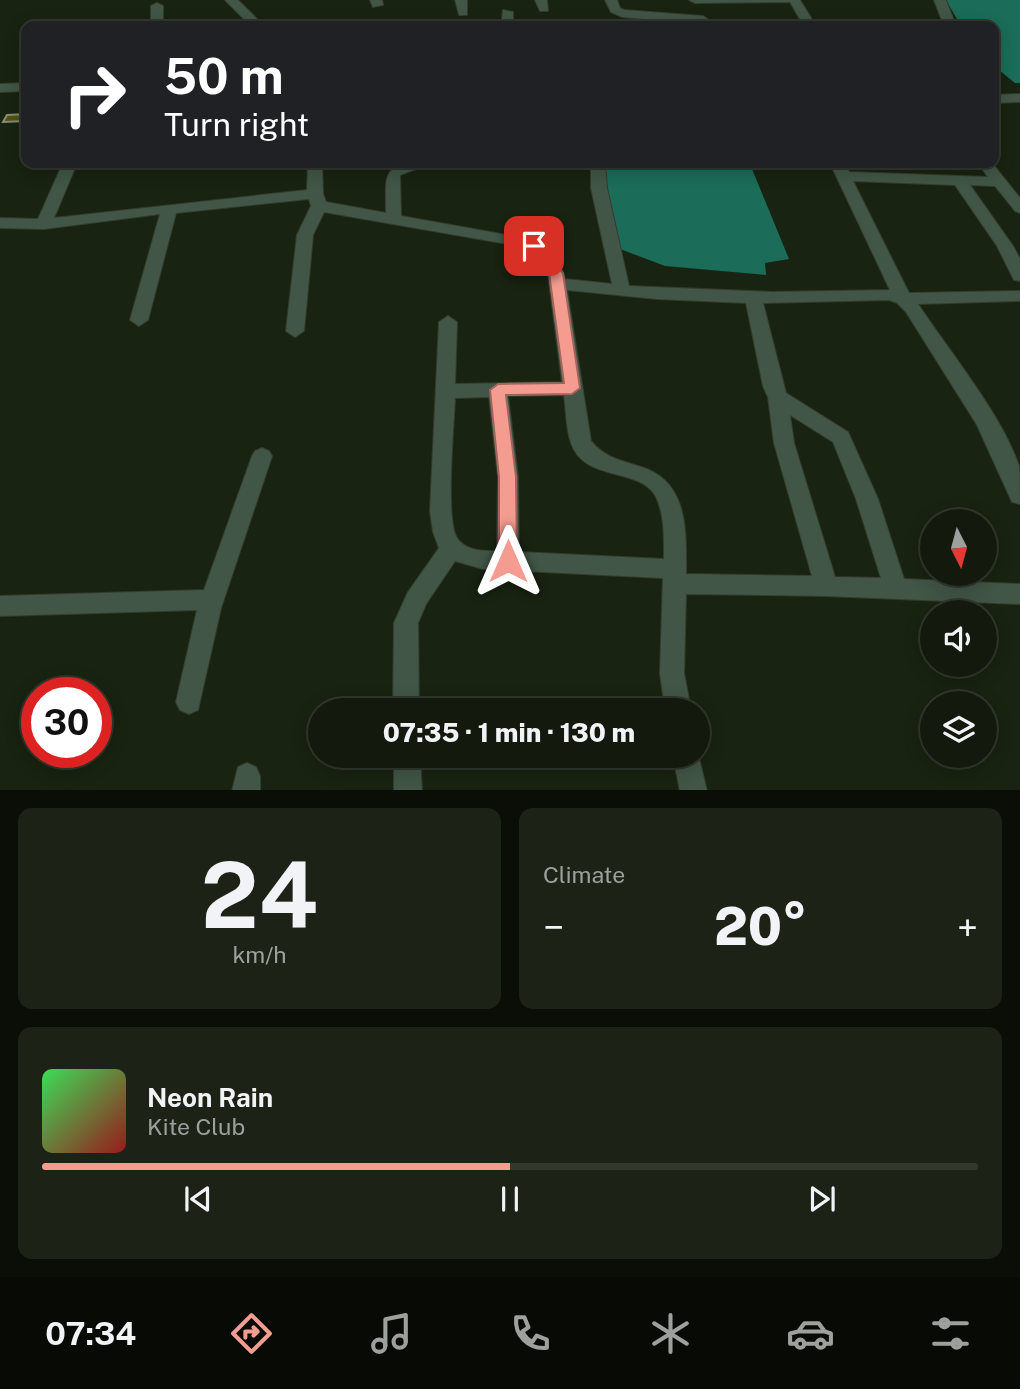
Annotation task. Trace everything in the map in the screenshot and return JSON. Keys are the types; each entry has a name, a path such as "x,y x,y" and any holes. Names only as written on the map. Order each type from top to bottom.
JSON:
{"street":[{"path":"231,0 253,21"},
{"path":"461,0 463,13"},
{"path":"611,0 615,10 622,13 690,21"},
{"path":"690,0 694,11 705,21"},
{"path":"695,0 786,0"},
{"path":"794,0 807,21"},
{"path":"940,0 948,21"},
{"path":"157,6 157,21"},
{"path":"507,12 507,21"},
{"path":"0,88 21,87"},
{"path":"999,99 1020,98"},
{"path":"44,224 68,168"},
{"path":"295,331 305,235 317,200 315,168"},
{"path":"391,220 394,214 393,175 405,168"},
{"path":"598,168 600,188 622,291"},
{"path":"989,168 1020,208"},
{"path":"840,169 1000,182"},
{"path":"840,169 903,299 912,308 985,420 1010,464 1020,496"},
{"path":"959,180 1005,246 1020,276"},
{"path":"0,223 44,224 169,208 317,200 391,220 529,243 551,265 558,285 580,443 591,459 651,480 659,484 669,498 674,576 672,674 676,698"},
{"path":"139,320 169,208"},
{"path":"558,285 753,297 890,295 903,299 1020,296"},
{"path":"753,297 773,386 778,397 784,443 826,586"},
{"path":"448,322 440,511 442,531 451,549 470,558 674,576 1020,594"},
{"path":"447,391 572,388"},
{"path":"498,390 508,477 508,561"},
{"path":"778,397 841,438 867,499 896,589"},
{"path":"189,702 192,677 212,600 262,456"},
{"path":"406,698 404,659 409,611 451,549"},
{"path":"0,606 212,600"},
{"path":"407,768 408,790"},
{"path":"689,768 694,790"}],"water":[{"path":"946,0 1020,0 1020,83 1015,83 999,70 999,21 958,21"},
{"path":"601,168 751,168 789,259 765,263 766,275 665,266 620,249"}],"building":[{"path":"21,114 21,121 3,122 7,115"}],"route":[{"path":"508,561 508,477 498,390 572,388 556,273 534,246"}]}
